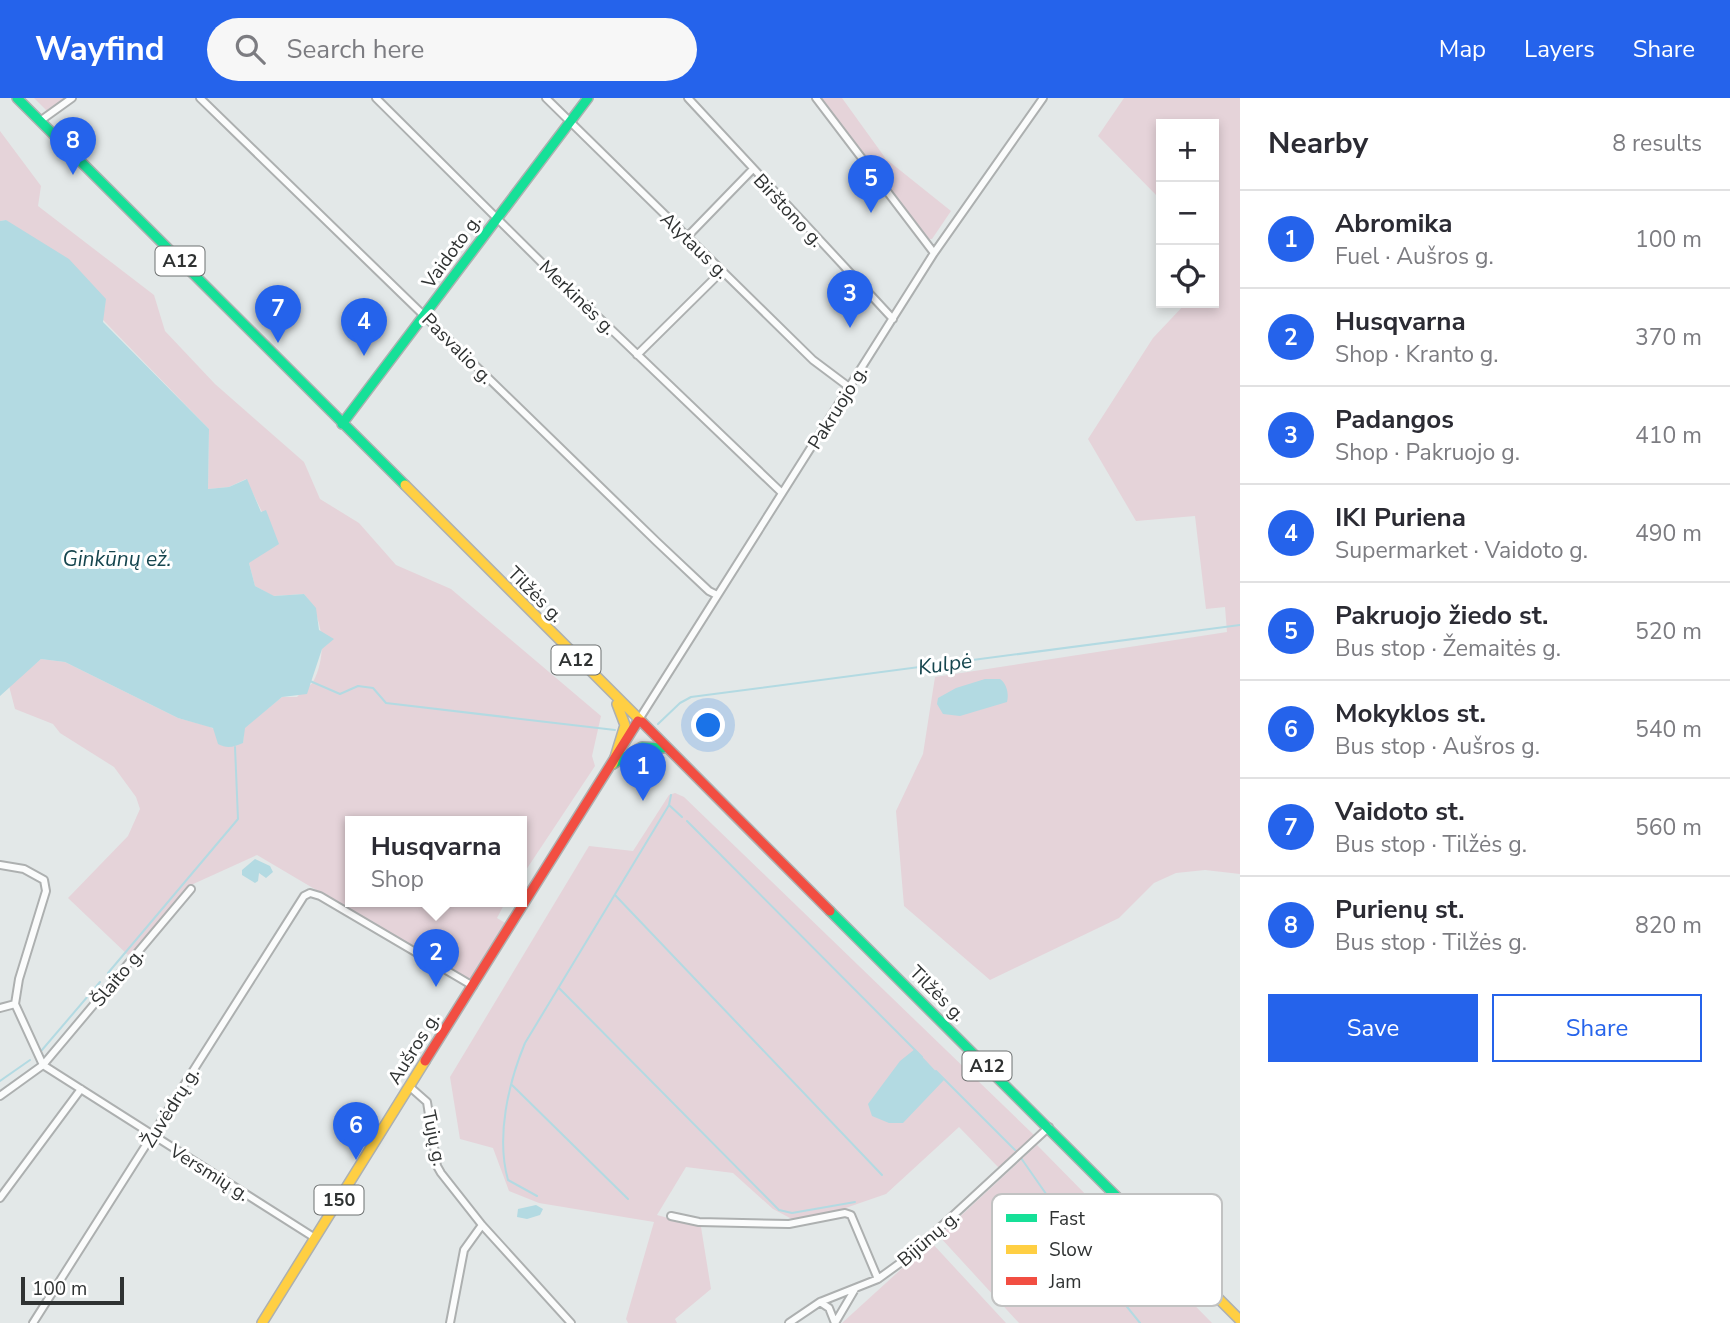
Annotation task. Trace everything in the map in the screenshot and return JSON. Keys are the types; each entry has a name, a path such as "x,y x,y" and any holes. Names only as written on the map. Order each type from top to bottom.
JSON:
{"main road":[{"name":"Tilžės g.","path":"18,98 613,697 1115,1194"},
{"name":"Vaidoto g.","path":"342,424 589,98"},
{"path":"613,697 625,725 613,764"},
{"name":"Aušros g.","path":"527,900 638,721"},
{"path":"613,764 639,746 651,744 667,750"},
{"name":"Aušros g.","path":"262,1323 523,907"},
{"name":"Tilžės g.","path":"1222,1302 1240,1320"}],"street":[{"path":"40,121 72,98"},
{"name":"Pasvalio g.","path":"200,98 665,551 709,591 717,595"},
{"name":"Merkinės g.","path":"376,98 637,355 782,493"},
{"name":"Alytaus g.","path":"546,98 813,360 849,387"},
{"name":"Birštono g.","path":"688,98 892,319"},
{"path":"816,98 934,253"},
{"name":"Pakruojo g.","path":"638,721 934,253 1043,98"},
{"path":"687,237 752,170"},
{"path":"637,355 722,271"},
{"path":"0,864 36,873 44,880 46,891 19,979 15,1004 43,1065 0,1096"},
{"name":"Šlaito g.","path":"43,1065 191,889"},
{"name":"Žuvėdrų g.","path":"33,1323 301,899 310,893 320,896 473,986"},
{"path":"0,1008 15,1004"},
{"name":"Versmių g.","path":"43,1065 315,1238"},
{"name":"Tujų g.","path":"410,1087 427,1102 437,1166 482,1225 569,1322"},
{"path":"0,1198 80,1089"},
{"name":"Bijūnų g.","path":"789,1323 820,1302 878,1279 930,1238 1049,1127"},
{"path":"671,1216 699,1222 789,1224 845,1213 850,1215 878,1279"},
{"path":"450,1323 464,1250 482,1225"},
{"path":"835,1323 857,1287"},
{"path":"820,1302 829,1308 835,1323"}],"shaded area":[{"path":"34,98 72,98 50,114"},
{"path":"816,98 842,98 886,159 951,211 932,239 927,239"},
{"path":"1124,98 1240,98 1240,874 1205,870 1176,873 1154,883 1119,918 990,980 904,906 896,811 923,754 935,677 1227,632 1225,607 1206,609 1195,516 1136,521 1088,439 1153,338 1181,308 1219,308 1219,119 1156,119 1156,195 1098,136"},
{"path":"0,131 41,186 38,206 154,295 165,331 215,384 304,462 320,499 359,523 396,565 451,589 601,716 592,756 595,766 527,868 527,816 345,816 345,907 257,855 191,885 130,957 68,898 128,836 140,809 136,797 114,767 60,733 53,724 15,709 9,686 41,659 65,662 178,718 208,726 243,743 244,728 282,697 297,697 313,682 321,660 321,636 316,613 304,594 273,596 255,586 249,563 262,512 246,479 229,487 208,489 209,429 6,220 0,221"},
{"path":"675,793 684,797 1035,1136 999,1168 959,1127 886,1194 831,1213 792,1219 773,1209 733,1173 686,1167 657,1215 701,1227 711,1289 675,1319 677,1323 628,1323 626,1319 654,1222 539,1203 509,1191 493,1148 460,1139 450,1077 589,846 633,851 669,795"},
{"path":"345,907 503,907 497,918 507,924 472,982"},
{"path":"1037,1145 1085,1194 992,1194 992,1294 939,1236"},
{"path":"931,1242 1006,1323 842,1323"},
{"path":"1003,1306 1195,1306 1212,1323 1019,1323"}],"water":[{"name":"Ginkūnų ež.","path":"6,220 69,259 106,299 103,322 209,429 208,489 229,487 247,479 261,512 266,510 279,544 249,563 255,586 274,596 304,594 316,608 319,630 334,639 322,649 307,694 282,697 245,728 243,743 237,746 221,746 213,728 178,718 65,662 41,659 0,696 0,221"},
{"path":"985,679 1002,681 1007,689 1007,702 960,716 943,714 937,704 938,698 956,688"},
{"path":"255,859 270,866 273,872 266,878 259,873 255,883 242,875 242,870"},
{"path":"915,1049 944,1080 903,1123 889,1123 872,1116 868,1104 900,1061"},
{"path":"536,1205 543,1209 540,1215 527,1219 517,1217 518,1209"}],"waterway":[{"name":"Kulpė","path":"658,724 680,703 691,697 1240,625"},
{"name":"Kulpė","path":"310,681 340,694 358,686 373,688 386,703 615,730"},
{"path":"108,973 238,819 235,747"},
{"path":"671,795 669,805 682,817"},
{"path":"537,1196 508,1180 505,1163 503,1146 506,1111 519,1059 525,1043 669,805"},
{"path":"687,821 922,1057"},
{"path":"615,895 882,1175"},
{"path":"42,1050 100,982"},
{"path":"559,988 779,1210 792,1213 855,1202"},
{"path":"0,1081 30,1060"},
{"path":"936,1071 1015,1150"},
{"path":"512,1085 628,1199"},
{"path":"1021,1158 1046,1194"},
{"path":"1126,1306 1140,1323"}],"traffic: fast":[{"path":"17,98 405,485"},
{"path":"342,424 588,98"},
{"path":"613,764 642,747 663,748"},
{"path":"830,911 1114,1194"}],"traffic: slow":[{"path":"405,485 642,722"},
{"path":"613,764 625,725 617,704"},
{"path":"262,1323 425,1061"},
{"path":"1222,1302 1240,1320"}],"traffic: jam":[{"path":"527,898 638,721"},
{"path":"642,722 830,911"},
{"path":"425,1061 521,907"}],"place":[{"name":"Purienų st.","path":"73,175"},
{"name":"Pakruojo žiedo st.","path":"871,213"},
{"name":"Padangos","path":"850,328"},
{"name":"Vaidoto st.","path":"278,343"},
{"name":"IKI Puriena","path":"364,356"},
{"name":"Abromika","path":"643,801"},
{"name":"Husqvarna","path":"436,987"},
{"name":"Mokyklos st.","path":"356,1160"}]}
